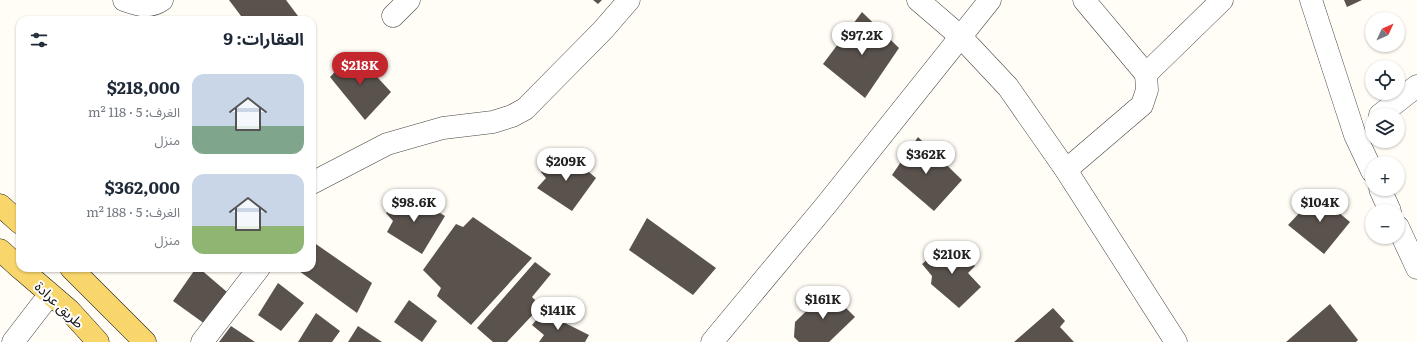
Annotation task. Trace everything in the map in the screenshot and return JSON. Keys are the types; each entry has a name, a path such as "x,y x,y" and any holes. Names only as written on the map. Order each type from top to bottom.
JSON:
{"main road":[{"path":"0,205 16,219"},
{"name":"طريق عرادة","path":"0,250 16,264"},
{"name":"طريق عرادة","path":"25,272 69,310 98,342"},
{"path":"75,272 145,342"}],"street":[{"path":"124,0 142,6 158,3 162,0"},
{"path":"124,0 135,16"},
{"path":"393,16 409,0"},
{"path":"316,181 387,144 443,128 493,122 512,116 525,109 603,30 629,0"},
{"path":"918,0 960,37 1008,87 1066,170 1176,342"},
{"path":"712,342 826,205 990,0"},
{"path":"1066,170 1142,105 1147,90 1146,74 1084,0"},
{"path":"1146,74 1222,0"},
{"path":"1311,0 1355,135 1365,156"},
{"path":"1389,108 1417,86"},
{"path":"1355,135 1365,127"},
{"path":"1405,242 1417,268"},
{"path":"202,342 256,272"},
{"path":"13,342 50,294"}],"building":[{"path":"229,0 286,0 298,16 241,16"},
{"path":"593,0 602,0 598,4"},
{"path":"1344,0 1362,0 1347,7"},
{"path":"862,12 899,48 865,98 823,64"},
{"path":"354,52 391,92 365,120 330,77"},
{"path":"918,137 962,180 934,211 892,175"},
{"path":"571,157 596,178 572,211 537,188 546,178 541,172 551,159 560,167"},
{"path":"1320,191 1331,206 1350,222 1324,254 1288,225"},
{"path":"410,195 445,216 422,254 387,232 393,221 386,213 396,203 405,207"},
{"path":"473,217 532,258 471,325 437,296 441,288 423,270 456,224 463,227"},
{"path":"647,218 716,268 693,295 629,250"},
{"path":"316,244 372,283 357,313 301,272 316,272"},
{"path":"944,245 956,255 962,249 975,266 968,273 981,287 959,308 931,284 932,276 922,264"},
{"path":"535,262 551,274 532,297 541,306 507,342 493,342 477,328"},
{"path":"193,272 204,272 227,292 205,324 173,301"},
{"path":"278,283 304,303 281,331 258,315"},
{"path":"828,290 855,317 829,342 799,342 794,337 795,322"},
{"path":"409,300 437,321 422,342 394,322"},
{"path":"1330,304 1358,340 1356,342 1286,342"},
{"path":"1053,308 1065,321 1060,327 1074,342 1014,342"},
{"path":"543,312 589,335 585,342 539,342 544,335 532,325"},
{"path":"316,313 340,331 332,342 298,342"},
{"path":"231,326 255,342 219,342"},
{"path":"358,326 382,342 348,342"}]}
